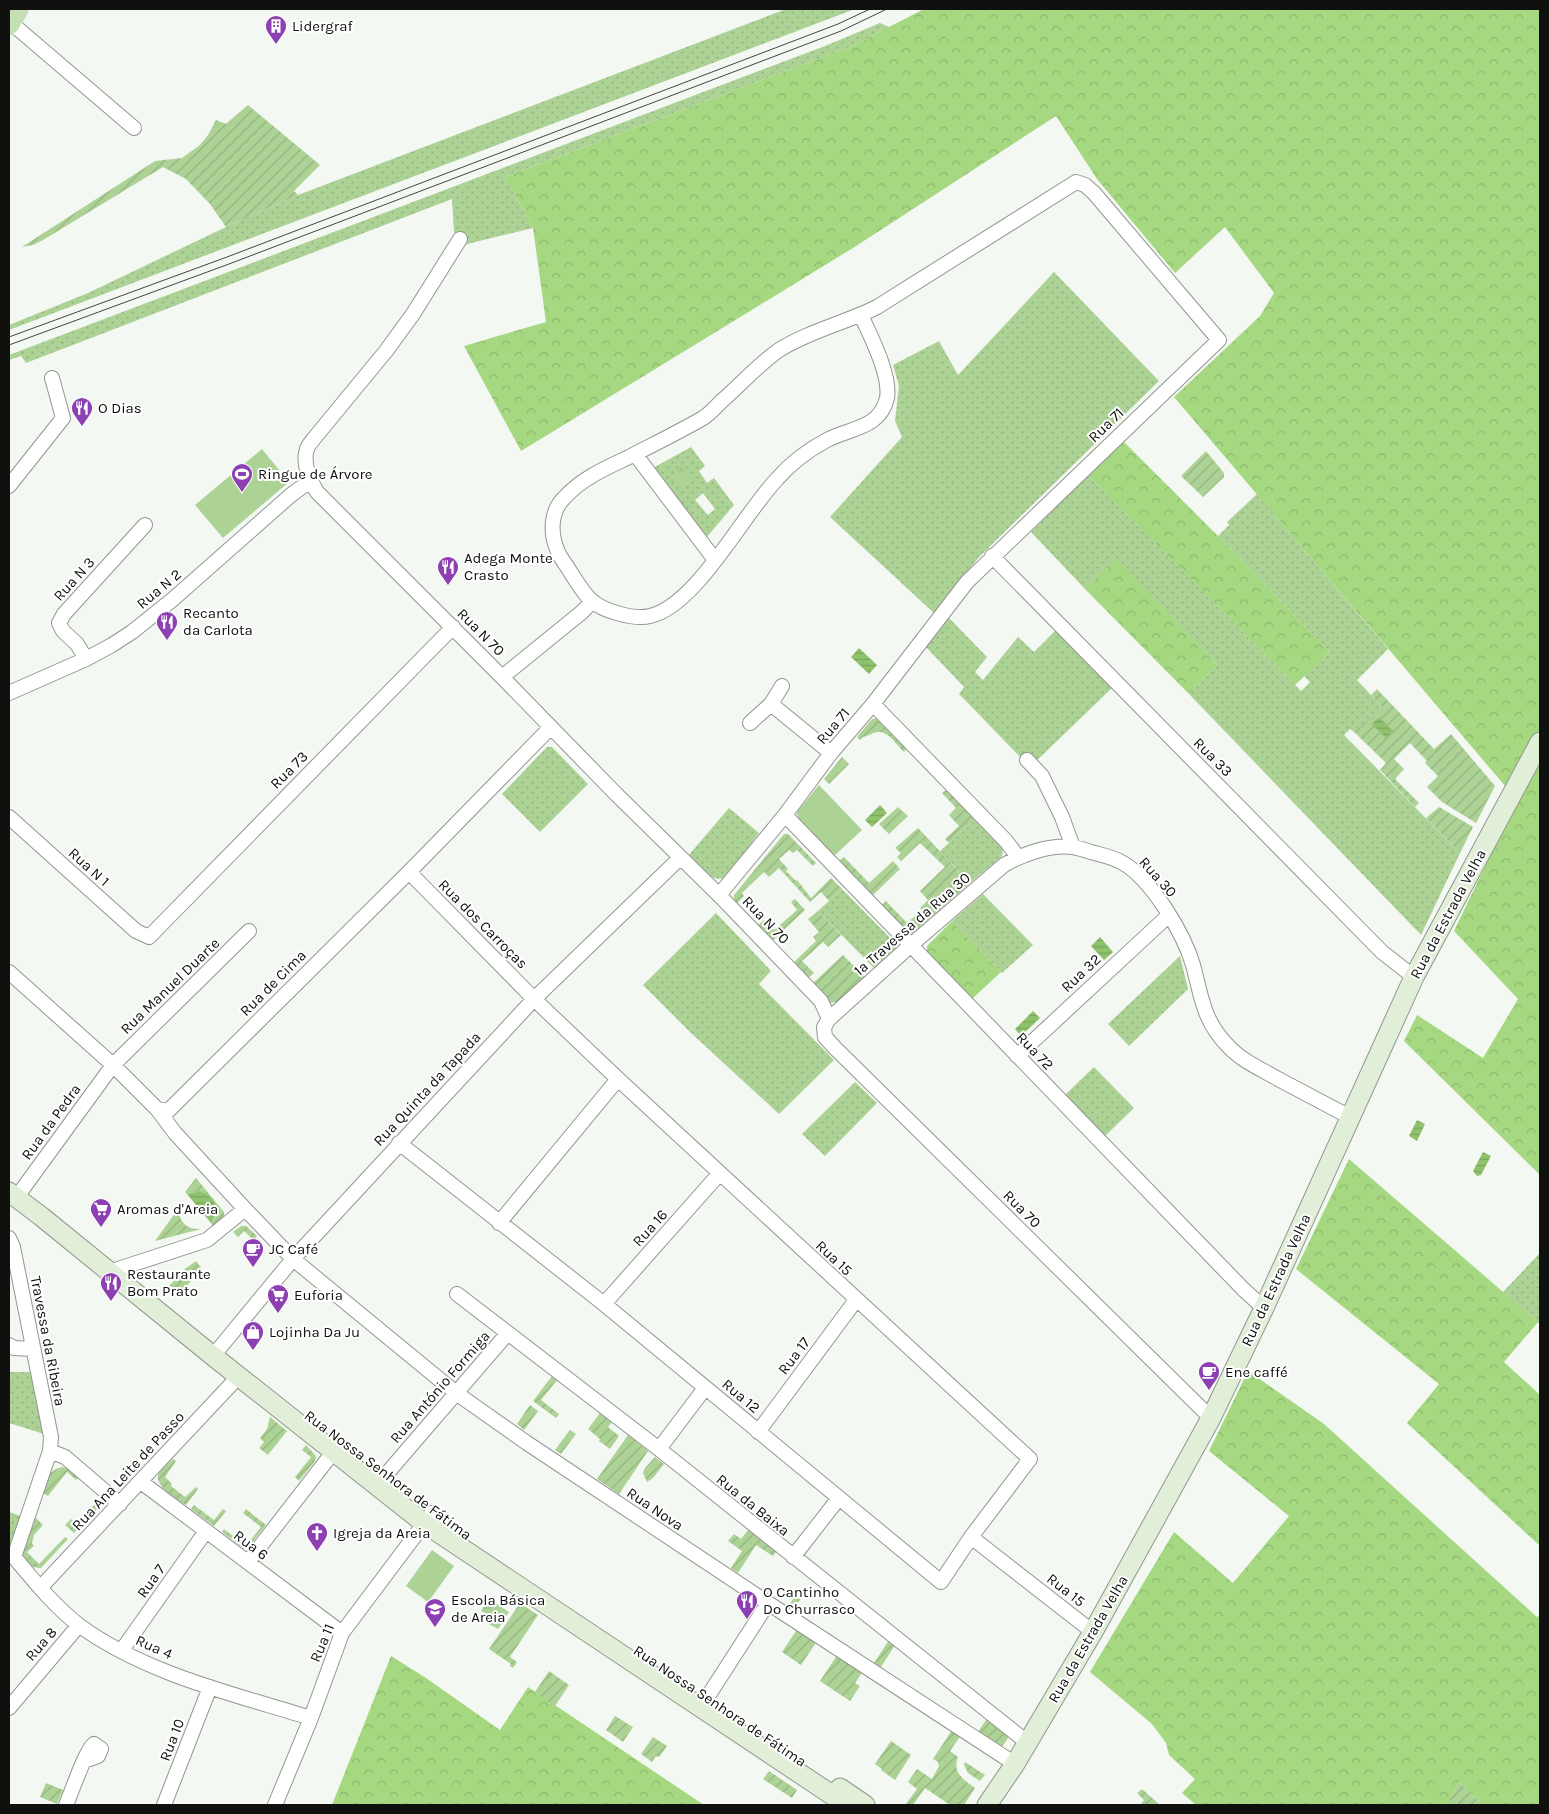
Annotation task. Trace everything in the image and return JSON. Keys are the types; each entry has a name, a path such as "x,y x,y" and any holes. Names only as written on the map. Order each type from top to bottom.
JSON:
{"street":[{"path":"12,18 134,128"},
{"name":"Rua 71","path":"592,602 558,552 552,522 556,509 563,499 587,478 706,416 779,350 818,331 877,307 1076,182 1085,185 1094,193 1219,340 966,582 873,704 831,753 785,815 719,895"},
{"path":"310,481 306,461 307,449 386,351 413,314 460,239"},
{"path":"502,677 592,602 622,615 647,617 660,614 672,606 715,560 770,485 794,462 829,438 863,428 879,414 887,397 886,380 883,366 860,315"},
{"path":"9,486 63,418 52,378"},
{"path":"635,454 715,560"},
{"name":"Rua N 70","path":"310,481 317,492 719,895 821,1001 829,1019"},
{"name":"Rua N 2","path":"9,693 86,660 112,645 152,617 291,495 310,481"},
{"name":"Rua N 3","path":"86,660 77,644 63,631 59,623 64,614 145,525"},
{"name":"Rua 33","path":"992,556 1382,952 1414,976"},
{"name":"Rua 73","path":"149,937 453,627"},
{"path":"750,723 771,704 782,686"},
{"path":"771,704 831,753"},
{"path":"873,704 1006,841 1018,857"},
{"name":"Rua de Cima","path":"157,1109 168,1111 409,872 551,727"},
{"name":"Rua da Estrada Velha","path":"987,1805 1028,1743 1094,1632 1211,1418 1264,1308 1414,976 1540,742"},
{"path":"1027,760 1042,776 1062,817 1073,847"},
{"name":"Rua 72","path":"785,815 1244,1290 1264,1308"},
{"name":"Rua N 1","path":"9,817 136,931 149,937"},
{"name":"Rua 30","path":"1018,857 1058,847 1073,847 1108,856 1125,864 1146,883 1181,935 1193,964 1206,1015 1229,1048 1257,1068 1350,1117"},
{"name":"1ª Travessa da Rua 30","path":"829,1019 1004,865 1018,857"},
{"name":"Rua Quinta da Tapada","path":"217,1351 293,1259 534,999 680,858"},
{"name":"Rua dos Carroças","path":"409,872 534,999"},
{"name":"Rua 32","path":"1017,1056 1169,915"},
{"name":"Rua Manuel Duarte","path":"113,1064 249,931"},
{"path":"9,972 113,1064 157,1109"},
{"name":"Rua 15","path":"534,999 856,1300 1030,1459"},
{"name":"Rua 70","path":"829,1019 824,1027 825,1037 835,1048 1211,1418"},
{"name":"Rua da Pedra","path":"13,1195 113,1064"},
{"path":"499,1222 618,1079"},
{"name":"Rua Nova","path":"157,1109 175,1132 293,1259 456,1393 526,1443 768,1604 1015,1764"},
{"name":"Rua 12","path":"399,1143 604,1304 941,1582 971,1537 1030,1459"},
{"name":"Rua 16","path":"604,1304 720,1173"},
{"name":"Rua Nossa Senhora de Fátima","path":"13,1195 217,1351 428,1518 704,1702 865,1805"},
{"path":"118,1269 207,1240 246,1209"},
{"name":"Rua Nossa Senhora de Fátima","path":"42,1217 66,1231 118,1269 217,1351 239,1376 334,1451 382,1480"},
{"name":"Travessa da Ribeira","path":"9,1238 13,1247 51,1437 50,1451"},
{"name":"Rua da Baixa","path":"457,1294 659,1449 1028,1743"},
{"name":"Rua 17","path":"758,1432 856,1300"},
{"name":"Rua António Formiga","path":"382,1480 507,1334"},
{"path":"11,1350 33,1349"},
{"name":"Rua Ana Leite de Passo","path":"40,1588 239,1376"},
{"path":"659,1449 705,1388"},
{"path":"11,1559 50,1451 65,1457 120,1504"},
{"path":"248,1562 334,1451"},
{"name":"Rua 6","path":"141,1482 342,1633"},
{"path":"793,1557 840,1498"},
{"name":"Rua 11","path":"275,1805 342,1633 428,1518"},
{"name":"Rua 7","path":"122,1650 206,1531"},
{"name":"Rua 15","path":"971,1537 1094,1632"},
{"name":"Rua 4","path":"11,1559 79,1625 102,1640 153,1665 210,1687 310,1718"},
{"path":"704,1702 768,1604"},
{"name":"Rua 8","path":"9,1708 79,1625"},
{"name":"Rua 10","path":"164,1805 210,1687"},
{"name":"Rua Nossa Senhora de Fátima","path":"704,1702 847,1805"},
{"path":"66,1805 84,1760 94,1744"}],"green space":[{"path":"786,9 855,9 9,330 9,325 88,293 298,195"},
{"path":"924,9 1540,9 1540,1175 1404,1041 1417,1015 1483,1058 1518,999 1454,931 1517,800 1174,397 1260,316 1274,293 1225,227 1175,273 1097,179 1056,116 853,248 521,451 464,346 546,322 533,228 505,177 852,46"},
{"path":"880,23 889,27 852,46 505,177 533,228 463,245 454,232 452,199 26,363 21,356 9,360 9,355 825,46"},
{"path":"248,105 320,165 294,191 298,195 226,227 210,204 186,179 163,167 43,240 33,245 22,247 155,161 182,158 200,145 216,120 226,124"},
{"path":"1054,272 1159,381 979,557 934,613 830,517 902,437 895,421 899,386 893,365 939,341 958,375"},
{"path":"1124,442 1330,652 1295,685 1088,475"},
{"path":"691,447 705,466 699,471 707,483 714,478 734,505 706,538 653,468","holes":["703,493 715,509 708,515 695,500"]},
{"name":"Ringue de Árvore","path":"262,449 289,482 223,538 195,505"},
{"path":"1206,451 1224,473 1224,477 1203,497 1181,476"},
{"path":"682,467 691,480 680,488 671,476"},
{"path":"1088,475 1301,691 1310,682 1304,676 1330,652 1218,536 1229,525 1227,522 1257,494 1388,649 1357,680 1382,707 1354,732 1350,729 1344,735 1460,853 1421,935 1189,694 1217,665 1116,559 1085,589 1031,532"},
{"path":"1116,558 1217,665 1189,694 1085,589"},
{"path":"949,618 987,657 975,672 983,680 1018,637 1034,652 1056,630 1112,688 1030,767 959,694 964,687 926,647"},
{"path":"1377,689 1434,749 1451,734 1495,786 1476,823 1442,802 1427,787 1438,776 1425,763 1427,761 1410,743 1394,759 1404,769 1395,779 1419,803 1415,807 1380,770 1386,763 1354,732 1382,707 1371,695"},
{"path":"878,718 907,748 904,752 892,739 882,732 863,737 860,740 857,737 872,719"},
{"path":"547,747 552,747 588,784 540,832 502,794"},
{"path":"842,757 849,764 829,784 824,779"},
{"path":"819,785 862,830 834,856 798,818 797,812"},
{"path":"947,789 976,819 949,843 945,839 959,826 949,815 956,808 942,793"},
{"path":"898,807 908,816 889,834 879,824"},
{"path":"1439,807 1473,827 1460,853 1426,818"},
{"path":"729,808 759,833 725,878 719,879 709,875 688,856"},
{"path":"976,819 1003,847 1002,856 970,883 940,851"},
{"path":"918,828 970,883 913,933 908,933 882,905 886,901 907,923 922,910 920,908 928,900 920,891 945,867 920,843 901,861 897,857 901,853 895,848"},
{"path":"784,834 788,834 816,863 813,866 797,850 793,853 789,850 779,859 788,869 786,871 797,880 811,898 831,878 842,889 829,901 821,892 810,902 779,868 769,877 764,872 742,893 744,896 737,903 734,900 734,895"},
{"path":"844,857 869,883 893,861 900,869 872,896 839,861"},
{"path":"842,889 896,944 895,951 875,969 818,911"},
{"path":"983,894 1033,945 1002,973 952,921"},
{"path":"795,899 805,910 772,941 758,925 764,920 774,930 797,910 791,902"},
{"path":"818,911 841,935 828,947 823,942 802,961 814,973 808,978 793,963 816,941 813,937 819,932 808,919"},
{"path":"716,913 771,971 759,984 834,1060 779,1114 690,1032 643,985"},
{"path":"952,921 1001,972 972,999 927,951 927,946"},
{"path":"843,955 865,977 837,1002 830,1003 812,984"},
{"path":"1180,956 1188,989 1129,1046 1108,1024"},
{"path":"1094,1067 1134,1108 1105,1136 1065,1095"},
{"path":"855,1082 877,1103 825,1156 802,1134"},
{"path":"1349,1159 1538,1322 1504,1362 1540,1395 1540,1546 1407,1423 1439,1384 1296,1269"},
{"path":"196,1178 224,1212 224,1218 213,1227 211,1223 215,1216 199,1191 187,1194 185,1192"},
{"path":"178,1209 180,1218 185,1225 201,1229 155,1241"},
{"path":"241,1226 246,1226 257,1236 254,1240 244,1231 238,1237 233,1232"},
{"path":"1540,1253 1540,1324 1503,1292"},
{"path":"196,1261 202,1269 178,1297 167,1288 185,1269"},
{"path":"1248,1371 1324,1424 1537,1617 1540,1614 1540,1805 1483,1805 1459,1782 1447,1805 1196,1805 1182,1793 1195,1779 1169,1755 1166,1743 1152,1724 1090,1672 1174,1532 1233,1583 1289,1516 1209,1451"},
{"path":"9,1372 31,1372 44,1434 9,1423"},
{"path":"552,1376 557,1380 541,1400 559,1414 556,1418 533,1401"},
{"path":"530,1405 538,1411 524,1430 517,1424"},
{"path":"600,1413 612,1422 608,1427 619,1436 610,1449 588,1429"},
{"path":"270,1417 287,1431 268,1455 259,1448 264,1442 260,1438 267,1429"},
{"path":"570,1430 576,1434 561,1454 555,1450"},
{"path":"628,1435 648,1451 619,1494 597,1479"},
{"path":"306,1445 316,1456 315,1461 299,1481 295,1477 311,1457 302,1450"},
{"path":"655,1457 664,1464 653,1478 647,1482 643,1473"},
{"path":"173,1459 176,1461 165,1477 172,1484 171,1486 185,1497 196,1487 198,1489 186,1505 167,1492 159,1483 159,1473"},
{"path":"57,1468 68,1468 78,1478 76,1480 67,1472 48,1496 43,1493 51,1473"},
{"path":"98,1501 98,1508 74,1533 65,1525 71,1519 76,1524"},
{"path":"194,1505 214,1520 223,1509 226,1511 214,1526 191,1509"},
{"path":"246,1509 266,1525 248,1548 244,1549 222,1532 224,1529 246,1546 261,1527 243,1513"},
{"path":"9,1512 21,1516 11,1547 9,1545"},
{"path":"34,1516 43,1525 34,1535 32,1543 34,1546 27,1552 39,1564 65,1537 68,1539 41,1568 28,1564 22,1551"},
{"path":"748,1530 776,1552 773,1556 756,1545 738,1573 731,1568 742,1551 728,1541 734,1534 741,1539"},
{"path":"432,1550 454,1566 428,1602 406,1586"},
{"path":"800,1590 805,1593 793,1609 788,1606"},
{"path":"486,1603 492,1607 495,1603 509,1612 498,1629 487,1623 489,1620 485,1618 487,1614 481,1611"},
{"path":"520,1603 538,1615 510,1657 517,1662 513,1668 510,1666 511,1664 489,1649"},
{"path":"798,1628 817,1641 801,1665 782,1652"},
{"path":"889,1640 895,1645 881,1667 874,1663"},
{"path":"838,1654 863,1671 855,1683 860,1686 850,1701 820,1681"},
{"path":"391,1656 500,1730 528,1687 704,1805 332,1805"},
{"path":"549,1671 569,1685 555,1706 535,1692"},
{"path":"615,1716 633,1727 623,1742 606,1730"},
{"path":"988,1717 1010,1735 1002,1747 978,1732"},
{"path":"952,1730 961,1735 950,1751 958,1757 958,1772 963,1779 975,1788 964,1805 950,1805 925,1788 913,1805 905,1805 917,1789 908,1782 917,1769 932,1779 939,1766 938,1762 933,1759"},
{"path":"653,1737 667,1746 659,1757 656,1756 652,1762 641,1754"},
{"path":"891,1741 911,1755 895,1780 875,1764"},
{"path":"965,1762 985,1775 980,1781 968,1773 964,1765"},
{"path":"769,1771 797,1790 792,1798 763,1779"},
{"path":"1459,1782 1483,1805 1447,1805"},
{"path":"46,1783 63,1790 57,1804 40,1797"},
{"path":"1142,1789 1160,1805 1140,1805 1144,1800 1137,1793"}],"shaded area":[{"path":"859,648 877,665 869,674 851,657"},
{"path":"1379,717 1393,731 1386,738 1372,724"},
{"path":"880,805 887,813 872,827 865,820"},
{"path":"1100,937 1113,952 1104,960 1091,946"},
{"path":"1033,1011 1040,1018 1021,1036 1015,1029"},
{"path":"1417,1120 1425,1124 1417,1141 1409,1136"},
{"path":"1483,1152 1491,1156 1481,1175 1477,1176 1473,1171"},
{"path":"199,1191 209,1196 215,1204 214,1218 211,1223 187,1194"}],"tram line":[{"path":"9,337 227,257 838,24 870,9"},
{"path":"9,345 229,264 841,31 887,9"}],"place":[{"name":"Lidergraf","path":"276,45"},
{"name":"O Dias","path":"82,427"},
{"name":"Ringue de Árvore","path":"242,493"},
{"name":"Adega Monte Crasto","path":"448,586"},
{"name":"Recanto da Carlota","path":"167,641"},
{"name":"Aromas d'Areia","path":"101,1228"},
{"name":"JC Café","path":"253,1268"},
{"name":"Restaurante Bom Prato","path":"111,1302"},
{"name":"Euforia","path":"278,1314"},
{"name":"Lojinha Da Ju","path":"253,1351"},
{"name":"Ene caffé","path":"1209,1391"},
{"name":"Igreja da Areia","path":"317,1552"},
{"name":"O Cantinho Do Churrasco","path":"747,1620"},
{"name":"Escola Básica de Areia","path":"435,1628"}]}
